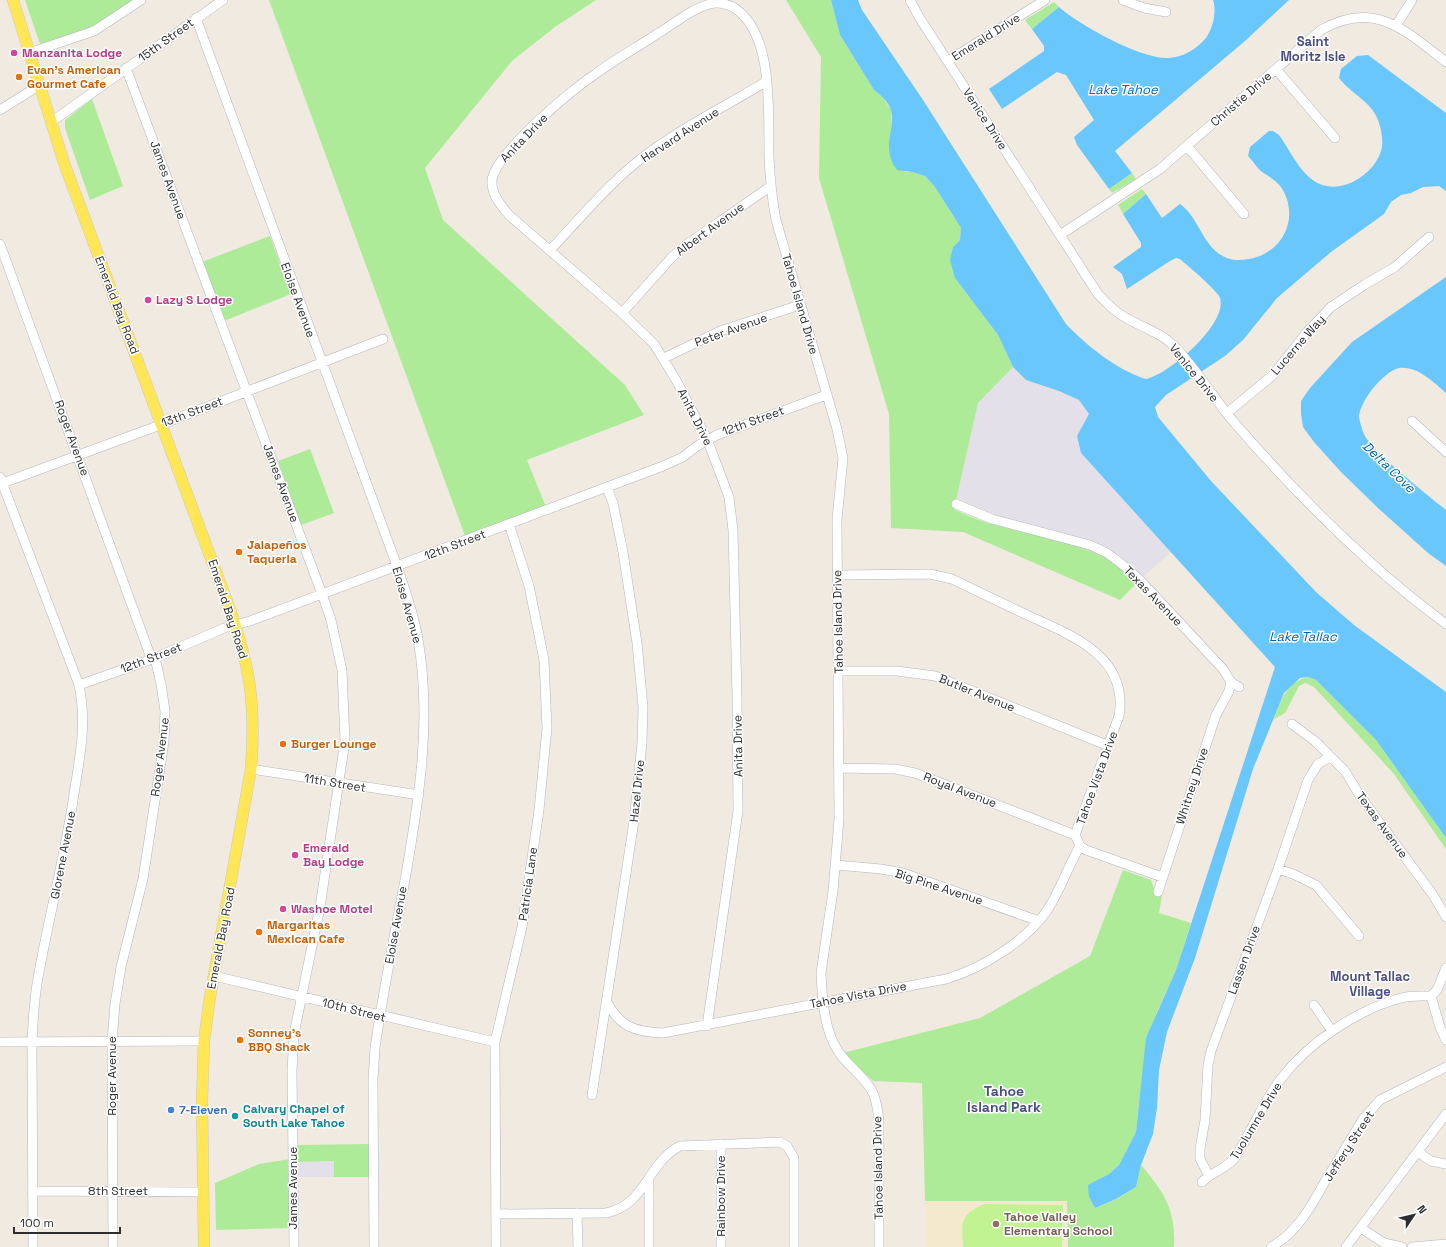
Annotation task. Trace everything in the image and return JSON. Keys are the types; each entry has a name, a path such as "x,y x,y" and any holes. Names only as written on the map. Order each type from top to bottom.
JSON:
{"main road":[{"name":"Emerald Bay Road","path":"13,0 67,170 236,626 244,652 252,691 254,732 251,769 214,976 204,1041 202,1094 204,1247"}],"street":[{"path":"29,53 94,31 141,0"},
{"name":"15th Street","path":"51,122 222,0"},
{"name":"Venice Drive","path":"910,0 1098,294 1111,308 1128,319 1157,332 1168,340 1267,460 1327,523 1403,591 1446,624"},
{"name":"Emerald Drive","path":"948,61 1045,0"},
{"path":"1123,0 1144,8 1166,12"},
{"path":"1397,24 1412,0"},
{"name":"Anita Drive","path":"707,1026 736,834 738,779 732,518 725,482 707,439 664,358 650,340 622,313 502,207 492,188 495,169 523,136 565,97 593,75 692,12 711,4 725,4"},
{"name":"Tahoe Island Drive","path":"725,4 740,13 756,36 761,50 767,82 771,186 776,220 837,429 843,458 837,519 840,768 836,865 821,973 823,1001 831,1036 837,1050 846,1063 866,1082 873,1093 877,1104 879,1121 879,1247"},
{"name":"Christie Drive","path":"1060,235 1145,180 1187,146 1321,30 1343,16 1354,13 1372,14 1388,18 1446,62"},
{"name":"Eloise Avenue","path":"196,18 397,566 412,612 421,661 425,729 419,795 375,1048 373,1080 374,1247"},
{"name":"James Avenue","path":"126,68 322,594 331,620 342,670 345,741 340,784 320,907 297,1017 293,1052 294,1247"},
{"path":"1276,69 1335,138"},
{"name":"Harvard Avenue","path":"550,250 621,177 642,158 674,137 767,82"},
{"path":"0,110 40,85"},
{"path":"1187,146 1244,214"},
{"name":"Albert Avenue","path":"622,313 672,257 686,245 771,186"},
{"name":"Lucerne Way","path":"1227,413 1273,375 1308,331 1331,307 1395,267 1429,238"},
{"name":"Roger Avenue","path":"0,244 150,655 154,658 161,684 165,711 164,742 143,879 121,967 115,1004 112,1042 113,1247"},
{"name":"Peter Avenue","path":"664,358 720,331 800,305"},
{"name":"13th Street","path":"1,481 162,424 322,364 383,339"},
{"name":"12th Street","path":"79,685 154,658 224,628 236,626 607,488 675,461 707,439 826,395"},
{"path":"1412,421 1446,452"},
{"name":"Glorene Avenue","path":"1,481 79,685 83,706 82,745 68,838 38,979 32,1042 33,1247"},
{"name":"Hazel Drive","path":"592,1095 634,821 642,744 643,706 637,643 623,552 613,503 607,488"},
{"name":"Texas Avenue","path":"956,504 992,520 1090,545 1107,553 1140,580 1223,668 1231,682 1240,687"},
{"name":"Patricia Lane","path":"496,1247 495,1042 522,927 539,810 547,728 544,667 539,632 529,586 509,524"},
{"name":"Tahoe Vista Drive","path":"606,1000 617,1019 638,1030 663,1033 707,1026 823,1001 961,974 996,956 1038,921 1054,900 1080,846 1075,836 1119,716 1122,702 1116,678 1105,662 1079,639 943,576 930,574 838,576"},
{"name":"Butler Avenue","path":"839,671 897,671 935,676 1109,746"},
{"name":"Whitney Drive","path":"1158,892 1216,715 1229,691 1231,682"},
{"name":"Texas Avenue","path":"1292,724 1316,742 1345,771 1360,796 1433,895 1446,917"},
{"name":"Lassen Drive","path":"1206,1179 1200,1159 1200,1149 1205,1120 1208,1065 1212,1051 1278,869 1308,780 1318,764 1330,757"},
{"name":"Royal Avenue","path":"840,768 896,770 914,773 936,780 1075,836"},
{"name":"11th Street","path":"251,769 340,784 419,795"},
{"path":"1080,846 1086,850 1162,877"},
{"name":"Big Pine Avenue","path":"836,865 881,869 903,873 1038,921"},
{"path":"1278,869 1293,874 1316,885 1359,936"},
{"path":"1446,968 1436,990 1431,996 1440,1027 1446,1040"},
{"name":"10th Street","path":"214,976 495,1042"},
{"name":"Tuolumne Drive","path":"1206,1179 1226,1168 1234,1159 1280,1080 1297,1060 1332,1030 1367,1012 1402,997 1431,996"},
{"path":"1314,1005 1332,1030"},
{"path":"0,1042 204,1041"},
{"name":"Jeffery Street","path":"1271,1247 1286,1238 1300,1221 1362,1119 1372,1108 1380,1100 1446,1066"},
{"path":"1346,1247 1446,1114"},
{"path":"496,1214 606,1213 617,1211 631,1202 665,1157 680,1146 690,1144 772,1141 780,1142 791,1151 794,1158 794,1247"},
{"name":"Rainbow Drive","path":"721,1144 721,1247"},
{"path":"1418,1152 1431,1161 1446,1164"},
{"path":"649,1178 650,1247"},
{"name":"8th Street","path":"32,1191 203,1192"},
{"path":"578,1213 578,1247"},
{"path":"1361,1228 1384,1243 1402,1247"},
{"path":"1412,1247 1446,1244"}],"shaded area":[{"path":"1013,367 1026,380 1059,391 1079,400 1089,414 1077,436 1081,453 1171,552 1144,576 1117,553 1095,541 999,516 956,498 978,403"},
{"path":"334,1161 334,1177 297,1177 297,1162"},
{"name":"Tahoe Valley Elementary School","path":"925,1201 1067,1201 1068,1247 926,1247"}],"green space":[{"path":"25,0 133,0 95,25 82,31 40,44"},
{"path":"269,0 596,0 555,27 512,61 425,168 443,220 625,385 644,415 527,460 546,507 465,536"},
{"path":"786,0 831,0 840,35 874,90 882,96 891,110 892,125 890,144 905,172 912,172 925,176 935,187 961,228 960,240 953,247 955,278 998,335 1013,367 978,403 954,509 972,517 1008,529 1064,542 1100,555 1120,568 1137,583 1120,600 963,532 891,528 889,414 819,178 821,57"},
{"path":"1054,2 1059,7 1032,29 1025,20"},
{"path":"92,99 123,186 90,200 65,128 65,120"},
{"path":"1132,173 1136,179 1112,193 1109,189"},
{"path":"1142,189 1146,194 1123,214 1118,205"},
{"path":"270,236 291,294 224,321 202,262"},
{"path":"310,449 334,513 301,525 278,461"},
{"path":"1308,677 1316,680 1376,740 1446,838 1446,849 1394,774 1314,687 1305,683 1299,686 1285,713 1274,719 1285,693 1295,683"},
{"path":"1123,870 1151,880 1155,892 1162,895 1159,913 1191,923 1176,970 1157,1012 1139,1102 1136,1132 1119,1165 1109,1174 1089,1186 1089,1197 1095,1208 1117,1199 1136,1187 1141,1165 1156,1184 1167,1202 1173,1222 1174,1247 1068,1247 1067,1201 925,1201 922,1083 873,1081 843,1053 980,1018 1090,956"},
{"path":"369,1144 370,1177 334,1177 334,1161 297,1162 297,1145"},
{"path":"290,1159 290,1228 216,1230 215,1183 259,1164"},
{"name":"Tahoe Valley Elementary School","path":"984,1204 1063,1205 1062,1247 963,1247 962,1232 966,1216"}],"water":[{"name":"Lake Tallac","path":"831,0 858,0 862,10 923,100 1066,324 1083,341 1113,363 1124,370 1146,379 1168,368 1182,358 1206,334 1215,321 1220,309 1220,298 1202,278 1180,259 1176,258 1127,289 1122,274 1113,267 1141,247 1141,243 1123,214 1146,194 1162,218 1180,204 1187,210 1206,240 1219,253 1227,258 1235,260 1249,259 1260,256 1270,251 1278,244 1288,225 1289,214 1288,203 1280,186 1260,170 1248,156 1250,147 1269,131 1273,131 1279,135 1299,166 1308,176 1324,186 1334,187 1345,185 1356,180 1373,166 1379,157 1382,147 1382,137 1379,123 1375,114 1366,103 1339,78 1341,69 1357,56 1368,55 1446,113 1446,191 1439,186 1423,187 1411,193 1401,195 1391,202 1384,214 1331,252 1277,298 1243,340 1225,356 1166,395 1155,407 1158,417 1211,481 1316,592 1354,625 1446,692 1446,838 1376,740 1316,680 1308,677 1300,678 1284,693 1253,769 1195,958 1167,1032 1159,1070 1157,1108 1153,1134 1141,1165 1136,1187 1116,1199 1095,1208 1089,1197 1088,1185 1109,1174 1119,1165 1136,1132 1146,1038 1176,970 1275,667 1081,453 1077,436 1089,414 1079,400 1059,391 1026,380 1013,367 998,335 955,278 950,260 953,247 960,240 961,228 935,187 925,176 897,170 892,162 889,150 892,124 890,107 874,90 840,35"},
{"name":"Lake Tahoe","path":"1213,0 1289,0 1245,41 1115,151 1132,173 1109,189 1077,145 1074,137 1094,120 1066,75 1057,72 1002,109 989,89 1044,51 1044,46 1032,29 1059,7 1095,32 1111,40 1143,53 1157,57 1169,58 1180,56 1189,52 1206,38 1214,19 1215,9"},
{"name":"Delta Cove","path":"1446,277 1446,393 1424,375 1412,369 1399,368 1386,375 1368,395 1359,416 1364,434 1377,451 1446,510 1446,566 1428,553 1378,508 1341,472 1314,442 1303,427 1301,401 1310,388 1352,342"}],"place":[{"name":"Manzanita Lodge","path":"14,53"},
{"name":"Evan's American Gourmet Cafe","path":"19,77"},
{"name":"Lazy S Lodge","path":"148,300"},
{"name":"Jalapeños Taqueria","path":"239,552"},
{"name":"Burger Lounge","path":"283,744"},
{"name":"Emerald Bay Lodge","path":"295,855"},
{"name":"Washoe Motel","path":"283,909"},
{"name":"Margaritas Mexican Cafe","path":"259,932"},
{"name":"Sonney's BBQ Shack","path":"240,1040"},
{"name":"7-Eleven","path":"171,1110"},
{"name":"Calvary Chapel of South Lake Tahoe","path":"235,1116"},
{"name":"Tahoe Valley Elementary School","path":"996,1224"}],"district":[{"name":"Saint Moritz Isle","path":"1313,48"},
{"name":"Mount Tallac Village","path":"1370,984"},
{"name":"Tahoe Island Park","path":"1004,1100"}]}
